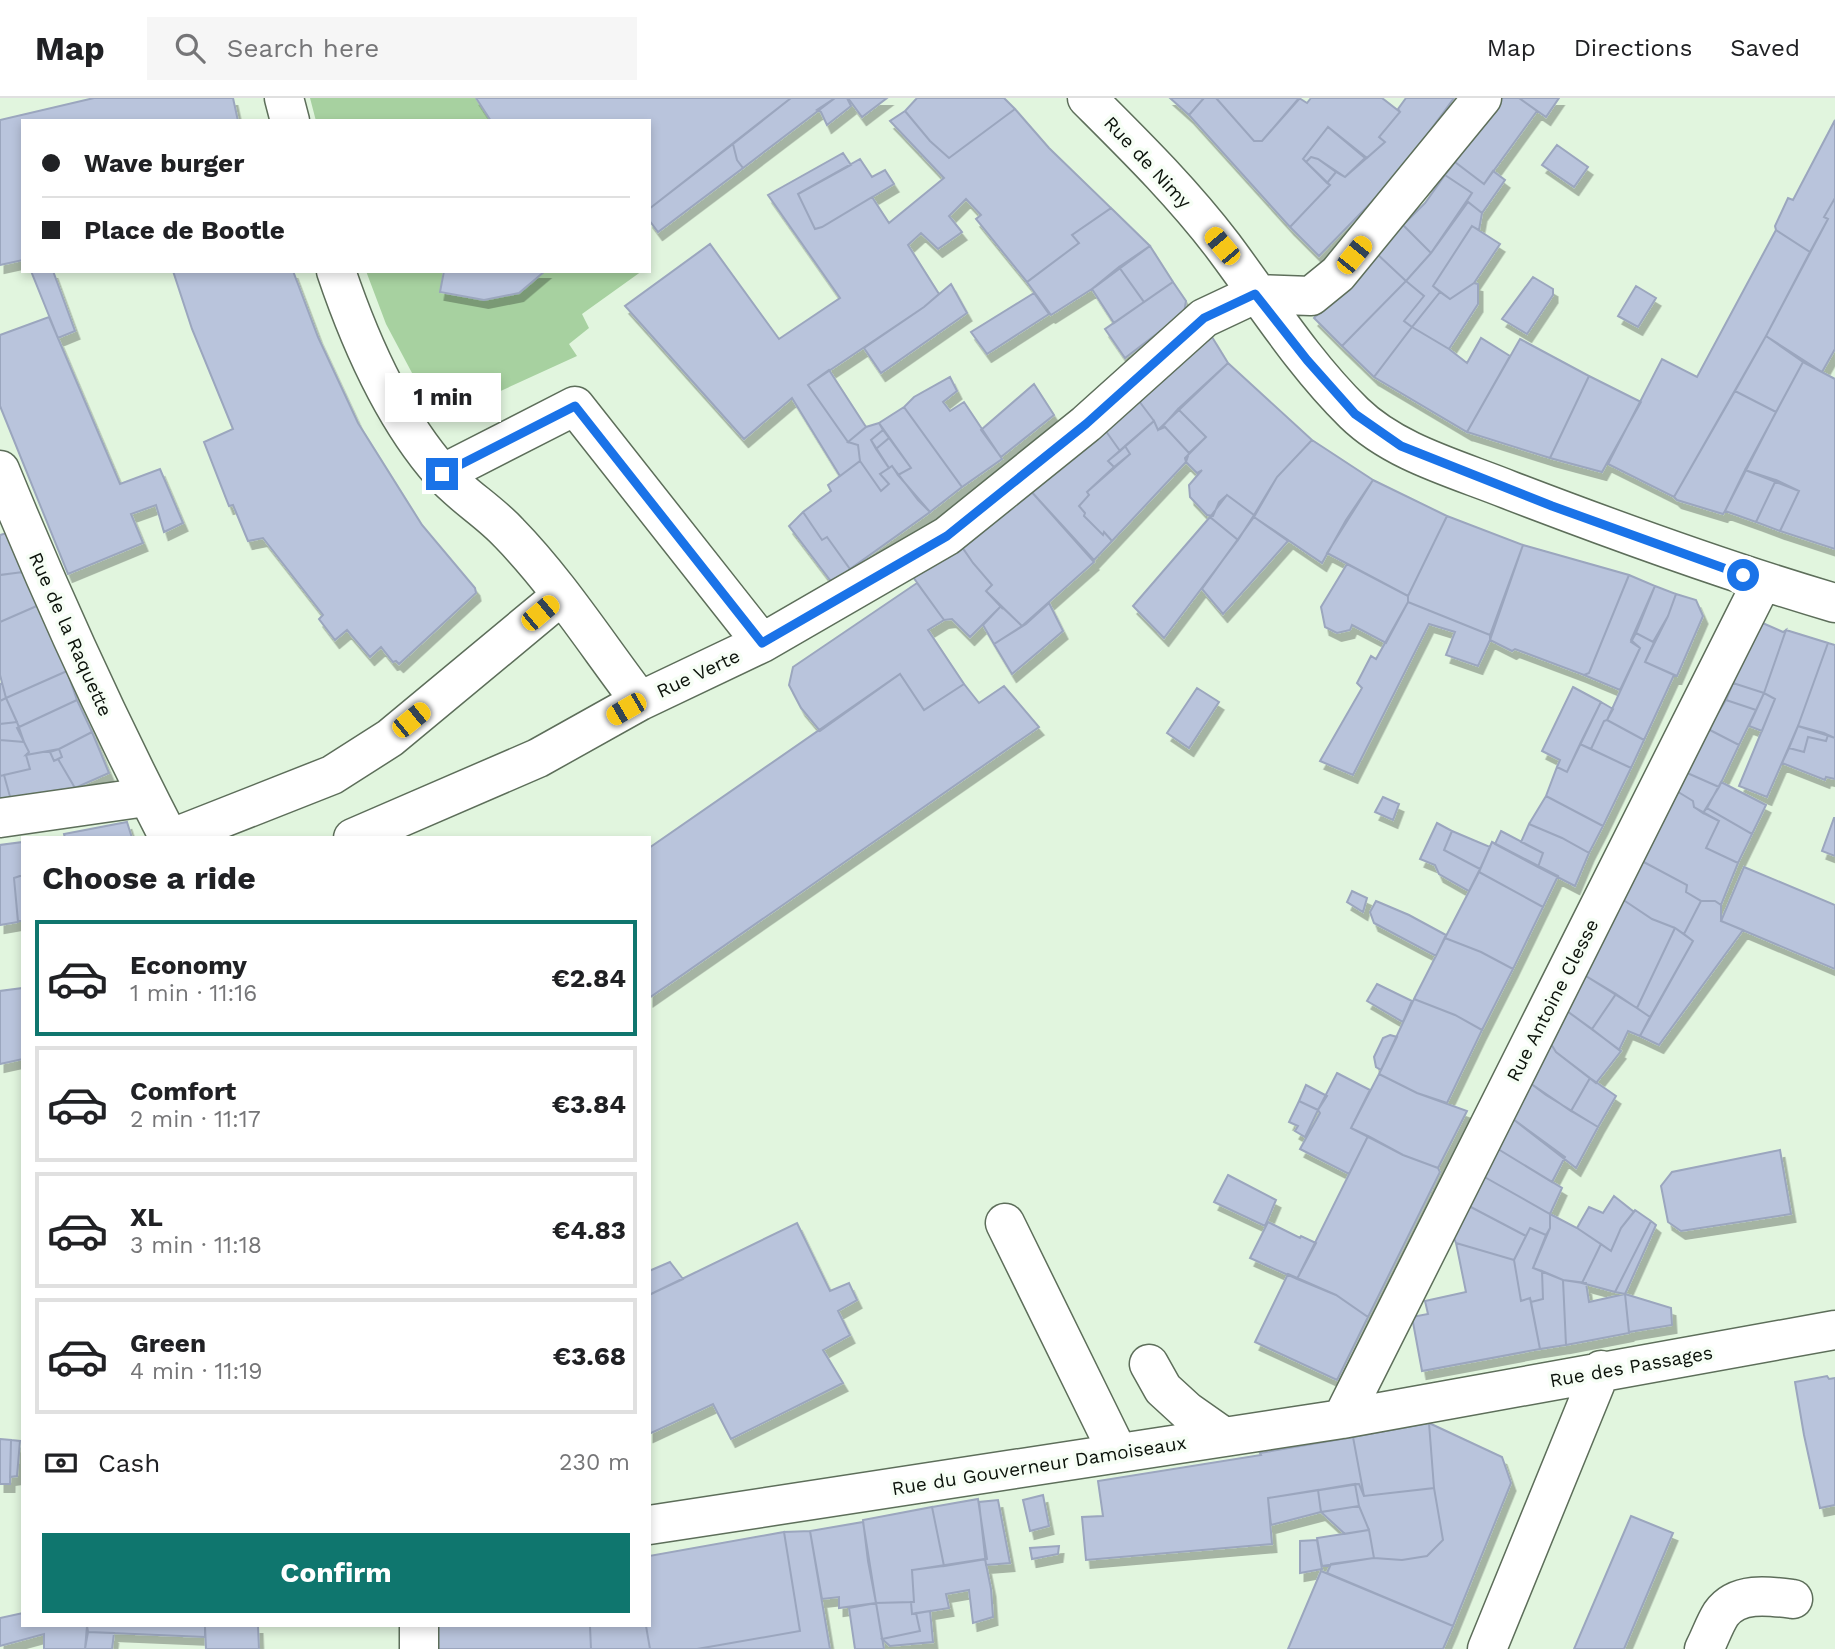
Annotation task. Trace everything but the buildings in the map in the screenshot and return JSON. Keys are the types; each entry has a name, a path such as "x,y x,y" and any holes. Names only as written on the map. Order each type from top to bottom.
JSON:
{"street":[{"path":"284,98 289,119"},
{"name":"Rue de Nimy","path":"1087,98 1157,167 1222,246 1255,294 1307,360 1355,414 1401,446 1540,502 1762,582 1835,603"},
{"path":"1255,294 1311,296 1338,274 1482,98"},
{"path":"337,273 378,373 412,433 442,474 509,532 640,701"},
{"name":"Rue Verte","path":"358,836 538,758 640,701 762,643 947,536 1086,424 1204,318 1255,294"},
{"path":"442,474 575,406 762,643"},
{"name":"Rue de la Raquette","path":"0,470 50,593 146,797 170,836"},
{"name":"Rue Antoine Clesse","path":"1342,1419 1762,582"},
{"path":"176,836 332,775 390,738 561,596"},
{"path":"0,818 146,797"},
{"path":"1005,1223 1118,1453"},
{"name":"Rue des Passages","path":"1428,1404 1601,1370 1835,1330"},
{"path":"1149,1364 1163,1389 1187,1411 1224,1437"},
{"path":"1487,1649 1601,1370"},
{"name":"Rue du Gouverneur Damoiseaux","path":"651,1525 1428,1404"},
{"path":"1704,1649 1722,1612 1740,1600 1762,1595 1793,1600"},
{"path":"419,1627 419,1649"}],"green space":[{"path":"310,98 475,98 489,119 315,119"},
{"path":"367,273 443,273 440,293 484,300 519,293 543,273 639,273 582,314 589,328 569,344 577,356 437,420 386,324"}],"route":[{"path":"442,474 575,406 762,643 947,536 1086,424 1204,318 1255,294 1307,360 1355,414 1401,446 1552,506 1743,575"}]}
